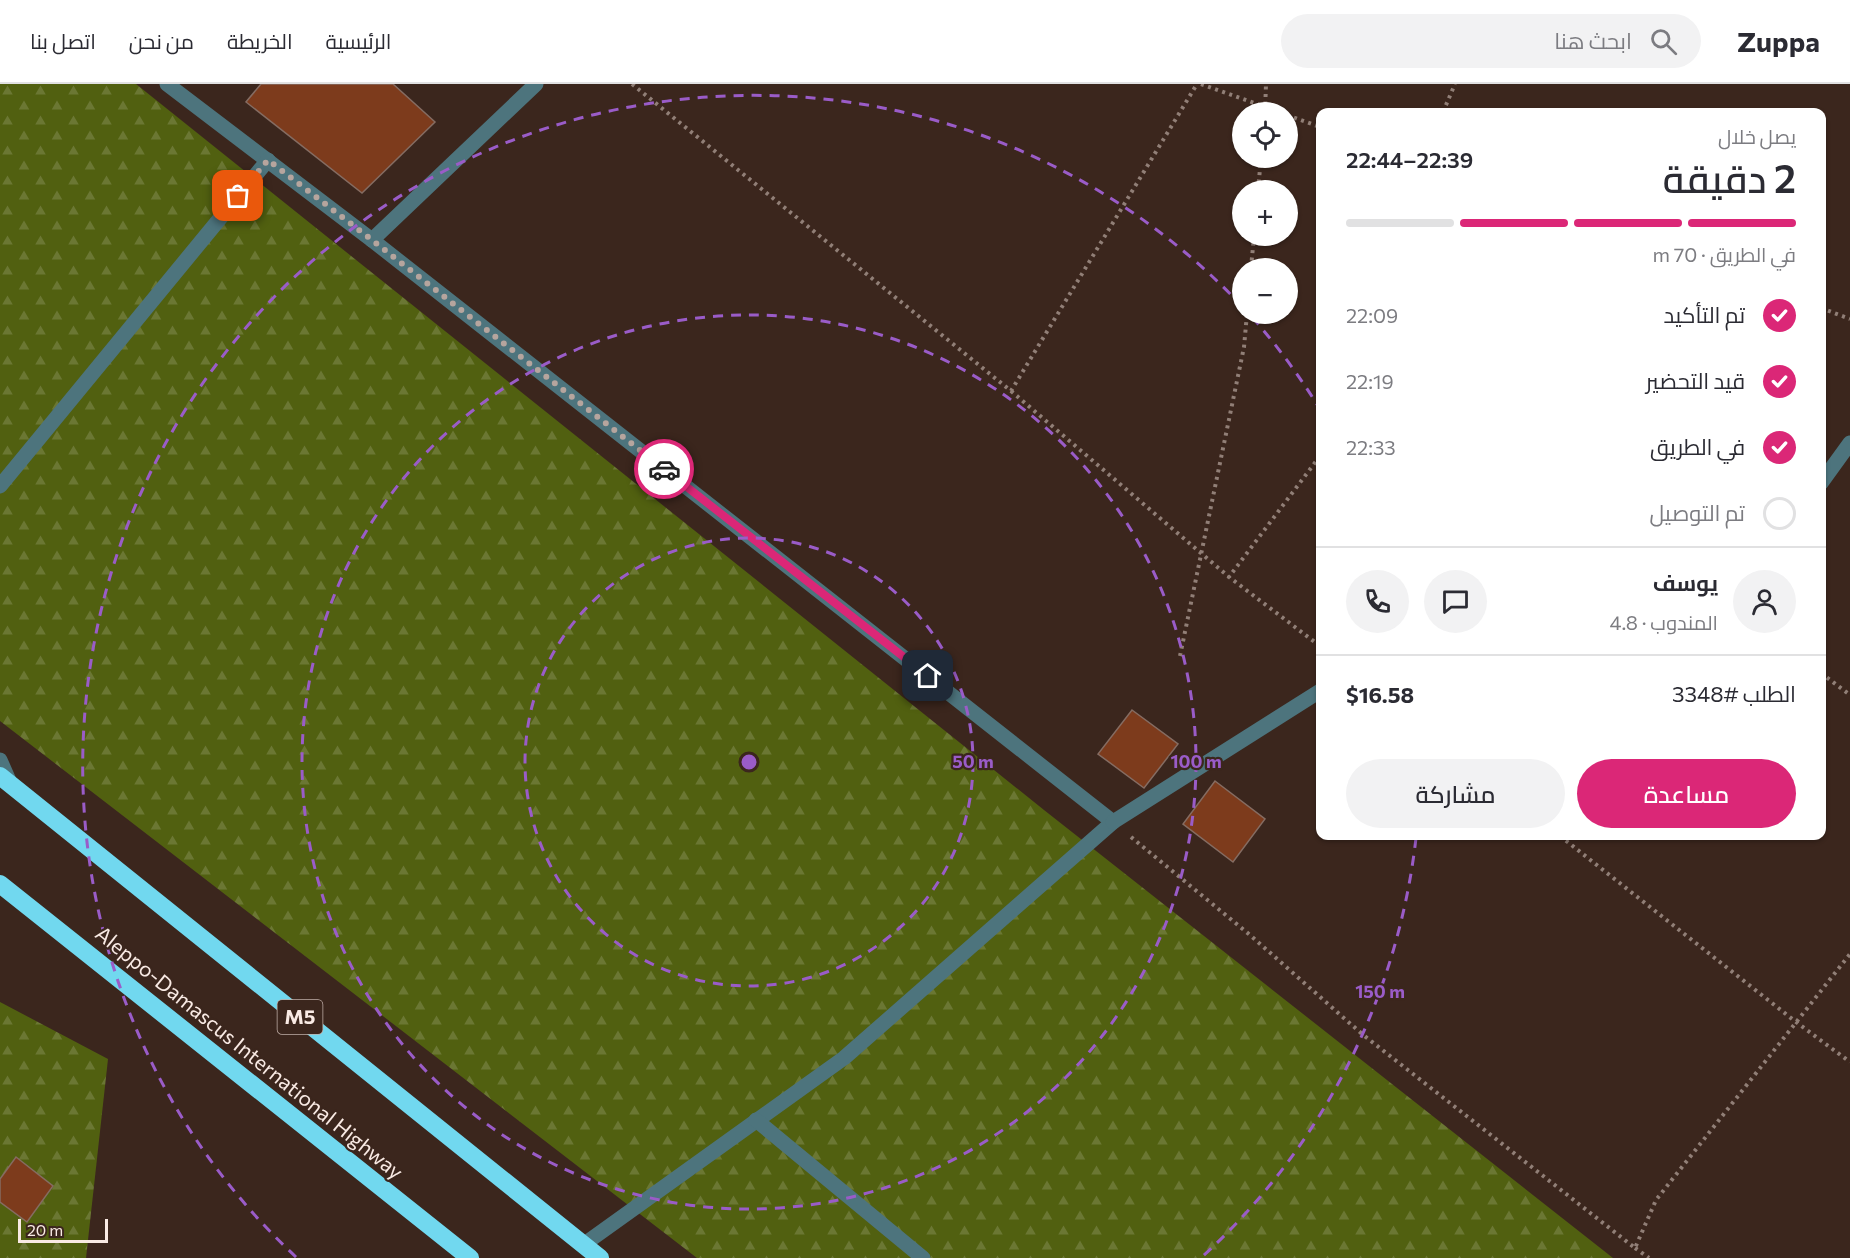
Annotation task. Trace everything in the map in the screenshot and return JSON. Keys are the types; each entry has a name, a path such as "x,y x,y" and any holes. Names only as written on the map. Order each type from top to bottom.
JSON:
{"highway":[{"name":"M5","path":"5,780 600,1258"},
{"name":"Aleppo-Damascus International Highway","path":"0,884 470,1258"}],"street":[{"path":"167,84 372,240 1113,822"},
{"path":"372,240 536,84"},
{"path":"0,486 268,160"},
{"path":"1826,476 1850,443"},
{"path":"583,1245 844,1058 1113,822 1316,694"},
{"path":"0,760 5,780"},
{"path":"756,1120 923,1258"}],"path":[{"path":"632,84 1011,391 1229,577 1316,643"},
{"path":"1011,391 1199,84 1245,102"},
{"path":"1266,84 1266,102"},
{"path":"1445,108 1455,84"},
{"path":"1298,120 1316,126"},
{"path":"1826,310 1850,319"},
{"path":"1180,656 1244,347 1246,324"},
{"path":"1229,577 1316,461"},
{"path":"1826,677 1850,695"},
{"path":"1113,822 1250,936 1362,1034 1649,1258"},
{"path":"1565,840 1850,1062"},
{"path":"1635,1248 1656,1200 1850,954"}],"green space":[{"path":"0,84 136,84 1044,810 1613,1258 697,1258 0,721"},
{"path":"0,1002 108,1059 86,1258 0,1258"}],"building":[{"path":"261,84 393,84 435,122 362,193 246,102"},
{"path":"1132,710 1178,744 1144,788 1098,754"},
{"path":"1215,781 1265,819 1233,862 1183,824"},
{"path":"16,1157 53,1186 27,1222 0,1202 0,1179"}],"way so far":[{"path":"238,196 268,160 664,469"}],"route":[{"path":"664,469 928,676"}]}
